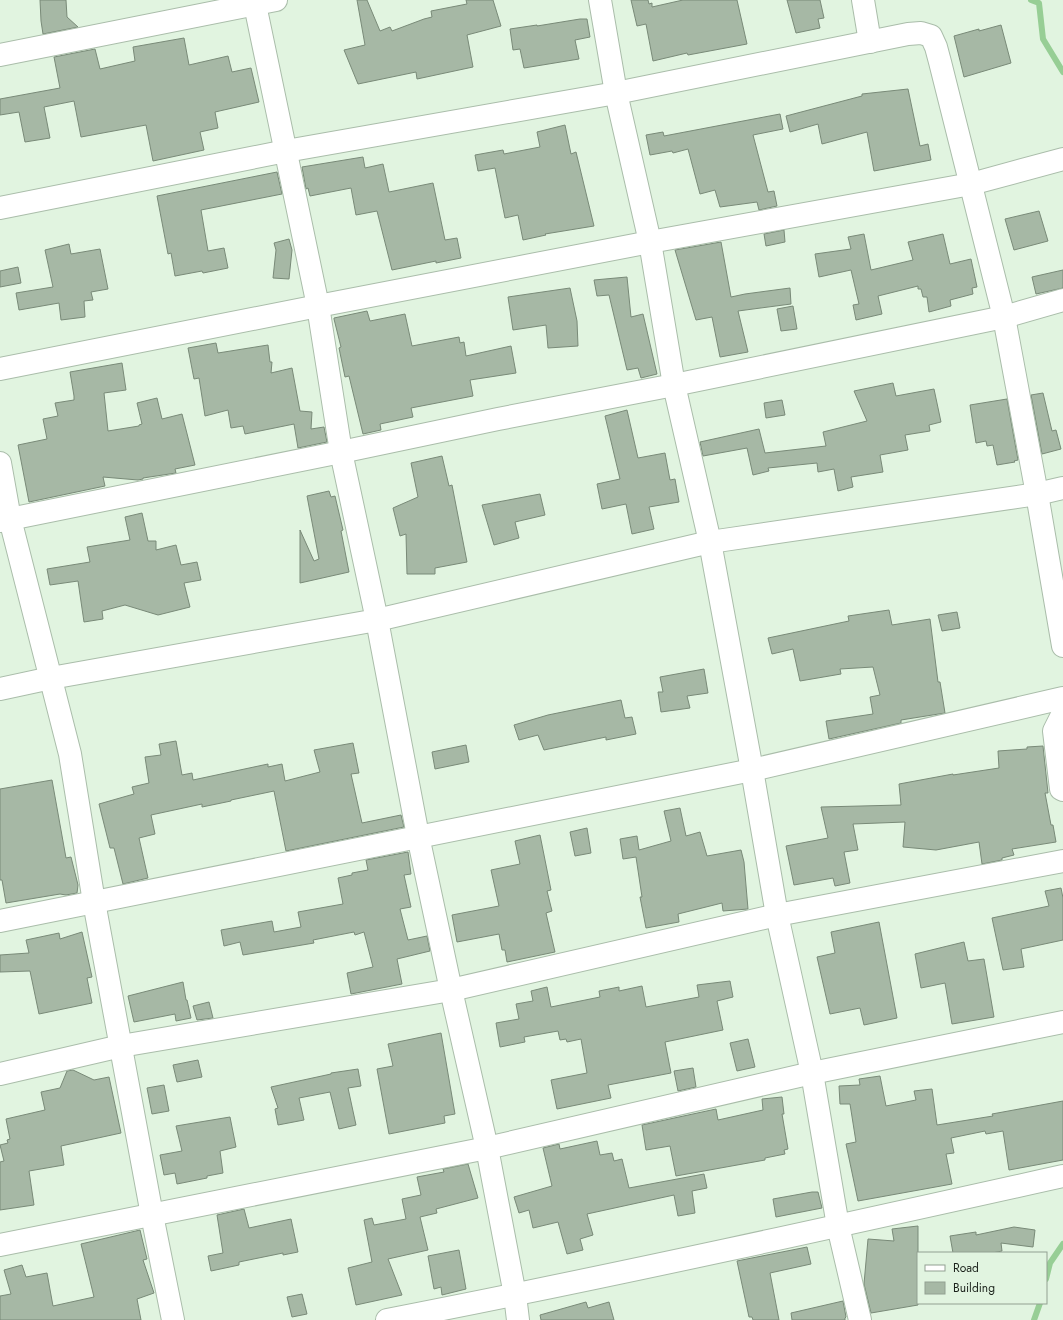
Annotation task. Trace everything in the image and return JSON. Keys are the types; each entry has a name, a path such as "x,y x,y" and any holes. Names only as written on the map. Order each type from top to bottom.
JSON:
{"street":[{"path":"0,55 255,2 276,0"},
{"path":"600,0 616,93 650,242 674,385 710,542 777,915 812,1073 838,1226 860,1320"},
{"path":"863,0 870,42"},
{"path":"255,2 318,306 341,452 377,620 418,836 487,1148 515,1295 518,1320"},
{"path":"0,208 286,152 616,93 870,42 921,33 931,36 936,47 1004,317 1037,494 1063,646"},
{"path":"0,369 650,242 971,184 1063,159"},
{"path":"5,520 1004,317 1063,300"},
{"path":"0,464 5,520 70,754 94,902 173,1320"},
{"path":"0,689 50,678 377,620 710,542 1037,494 1063,488"},
{"path":"0,921 752,770 1063,698"},
{"path":"1063,713 1054,731 1061,789 1063,790"},
{"path":"0,1074 121,1046 451,990 777,915 1063,861"},
{"path":"0,1245 487,1148 812,1073 1063,1022"},
{"path":"387,1320 515,1295 1063,1176"}],"building":[{"path":"40,0 66,0 67,17 78,27 43,34"},
{"path":"357,0 367,0 380,31 390,27 392,31 432,17 431,11 467,4 466,0 493,0 501,26 467,35 473,67 417,79 416,72 358,84 344,50 365,45"},
{"path":"631,0 648,0 649,4 652,3 652,7 683,0 737,0 747,44 688,55 687,53 653,61 646,24 637,26"},
{"path":"787,0 820,0 824,18 818,19 820,28 796,33"},
{"path":"587,19 590,37 575,40 579,59 524,68 520,49 513,50 510,29"},
{"path":"1001,25 1011,63 964,77 954,36"},
{"path":"184,38 189,65 228,56 232,72 251,68 259,102 215,112 218,128 200,132 204,150 153,161 146,125 81,137 74,101 44,107 50,138 25,142 19,112 0,115 0,99 60,88 54,57 95,49 100,69 135,61 133,47"},
{"path":"908,89 920,146 928,144 931,160 874,171 867,132 822,144 818,124 790,132 786,116 862,96 862,94"},
{"path":"780,114 783,129 753,135 768,192 774,191 777,206 759,210 757,202 720,207 715,190 700,194 688,149 673,153 672,151 650,155 646,135 663,132 664,136"},
{"path":"565,125 571,154 576,152 594,226 545,234 546,235 523,240 518,215 505,218 495,168 478,171 475,155 503,150 504,154 540,147 537,132"},
{"path":"363,157 365,168 383,164 389,192 433,183 445,240 457,238 461,258 436,263 436,261 392,270 377,211 356,215 351,188 310,196 308,188 306,189 302,167"},
{"path":"277,172 282,194 201,210 208,251 224,248 228,268 203,273 202,271 175,276 171,253 168,254 157,196"},
{"path":"1039,211 1048,241 1014,250 1005,219"},
{"path":"784,230 785,242 766,246 764,234"},
{"path":"864,234 871,270 913,260 908,242 943,234 950,264 971,259 977,287 972,288 973,294 950,300 951,306 929,312 927,297 923,297 921,289 918,289 918,286 878,296 882,314 856,320 853,305 859,304 851,270 819,277 815,254 851,249 848,237"},
{"path":"289,239 292,250 289,279 273,278 276,250 274,243"},
{"path":"721,242 731,297 790,288 791,304 738,311 748,352 720,357 712,317 696,320 675,250"},
{"path":"69,244 71,254 100,249 108,289 91,292 93,300 84,301 85,317 61,320 59,303 19,310 16,293 53,287 45,250"},
{"path":"18,267 21,283 0,287 0,271"},
{"path":"1063,270 1063,288 1036,294 1032,277"},
{"path":"627,277 631,317 643,314 657,374 641,378 638,368 627,370 609,295 597,296 594,280"},
{"path":"570,288 577,321 578,346 548,348 546,325 513,330 508,297"},
{"path":"793,306 797,329 781,331 777,309"},
{"path":"367,311 370,321 405,314 412,346 459,337 460,343 464,342 466,356 511,346 516,373 470,380 473,396 411,408 413,417 380,424 381,430 363,434 349,376 345,377 339,348 341,347 334,318"},
{"path":"216,343 218,353 268,345 270,362 272,362 271,373 292,368 300,411 312,412 311,429 324,427 327,442 298,448 294,424 245,434 243,426 231,428 228,410 205,416 199,378 194,379 188,348"},
{"path":"122,363 126,390 104,393 108,431 139,426 142,424 137,403 157,398 162,419 182,414 195,465 175,469 176,473 138,480 103,477 105,486 29,502 18,445 47,439 43,419 58,416 55,403 74,400 70,372"},
{"path":"893,383 896,396 934,389 941,422 929,425 930,431 905,435 908,450 880,455 883,472 851,477 853,487 838,491 834,469 818,472 817,463 768,468 769,471 753,475 747,448 703,456 700,442 759,429 765,453 826,446 823,432 867,421 854,391"},
{"path":"1043,393 1052,431 1056,430 1061,449 1042,454 1031,395"},
{"path":"1007,399 1018,460 1014,461 1015,462 997,465 993,445 987,446 986,441 976,443 970,405"},
{"path":"782,400 785,415 766,418 764,403"},
{"path":"627,410 638,458 665,453 670,480 675,479 679,502 649,507 654,529 632,534 626,504 602,509 597,484 620,479 605,416"},
{"path":"442,456 449,486 452,485 467,562 435,568 435,574 407,574 406,534 400,536 393,508 418,497 411,463"},
{"path":"329,491 331,497 335,496 343,530 341,531 349,572 300,583 300,530 314,561 319,559 307,496"},
{"path":"540,494 545,515 515,522 519,538 494,545 482,505"},
{"path":"142,513 148,541 156,541 156,550 176,545 181,565 197,562 201,580 184,583 190,607 158,615 125,605 102,611 103,619 84,622 78,581 50,585 47,569 90,562 87,547 130,540 125,517"},
{"path":"889,610 892,625 930,619 938,682 940,682 945,713 901,720 901,723 829,739 826,721 873,714 870,697 880,695 873,667 840,669 841,674 800,681 793,649 772,654 768,638 849,621 848,616"},
{"path":"957,612 960,628 942,631 938,615"},
{"path":"704,669 708,693 687,696 690,708 661,712 658,692 663,692 660,677"},
{"path":"621,700 625,718 632,717 636,734 606,740 606,737 544,750 538,735 519,740 514,725 548,715"},
{"path":"176,741 182,775 192,773 193,780 268,764 268,767 282,764 285,781 320,772 314,750 353,743 359,773 351,774 362,823 401,815 404,827 286,851 274,791 202,807 202,804 151,815 155,834 139,838 148,878 123,884 114,848 110,848 99,804 134,794 132,787 149,783 145,757 161,755 159,744"},
{"path":"466,745 469,762 435,769 432,752"},
{"path":"1043,746 1048,793 1045,793 1056,842 1012,849 1014,855 1002,858 1002,860 982,864 979,842 936,850 903,847 905,822 853,824 858,850 844,852 850,883 835,886 833,878 794,885 786,846 828,838 821,807 901,805 899,784 953,774 999,768 998,751 1027,749 1027,747"},
{"path":"52,780 66,858 71,857 78,885 77,893 66,895 60,894 6,903 2,880 0,880 0,789"},
{"path":"680,808 686,836 700,832 707,856 741,850 744,862 748,909 723,911 722,903 678,914 679,922 646,928 640,897 642,897 636,857 623,859 620,839 637,836 639,850 671,841 664,811"},
{"path":"587,828 591,853 575,856 570,832"},
{"path":"540,835 551,890 547,891 552,911 546,913 555,952 507,962 505,950 502,950 499,934 457,942 452,915 499,906 491,870 520,864 515,841"},
{"path":"408,852 411,874 404,875 411,907 400,909 408,940 427,936 430,951 397,959 402,984 351,994 347,973 373,967 364,932 355,935 354,932 313,940 314,943 243,955 240,942 224,946 221,930 272,921 274,932 301,927 298,912 343,904 338,878 352,875 352,873 368,870 366,860"},
{"path":"1061,888 1063,898 1063,940 1021,949 1024,967 1003,970 992,918 1049,906 1045,891"},
{"path":"879,922 897,1018 864,1025 860,1008 830,1014 817,957 835,953 831,932"},
{"path":"82,932 92,977 87,978 92,1003 39,1014 30,971 0,972 0,955 29,953 26,940 59,933 60,939"},
{"path":"964,942 968,961 984,959 994,1017 952,1024 945,983 921,988 915,954"},
{"path":"730,981 733,997 717,1001 723,1030 665,1042 671,1073 608,1085 611,1098 557,1109 551,1080 587,1073 581,1039 567,1042 566,1039 560,1040 558,1031 524,1037 525,1042 500,1047 496,1023 519,1019 516,1004 533,1001 531,991 547,987 551,1007 600,997 599,991 619,987 619,991 642,986 646,1007 699,997 697,985"},
{"path":"183,982 191,1018 176,1021 175,1014 134,1022 128,996"},
{"path":"209,1002 213,1018 197,1020 193,1006"},
{"path":"441,1033 455,1114 444,1116 445,1123 389,1134 377,1069 393,1066 388,1044"},
{"path":"748,1039 755,1067 737,1071 730,1043"},
{"path":"198,1060 202,1077 177,1082 173,1065"},
{"path":"693,1068 696,1087 678,1091 674,1071"},
{"path":"358,1069 361,1086 348,1088 356,1125 339,1129 330,1092 299,1098 304,1120 278,1125 275,1109 278,1108 271,1087 331,1073"},
{"path":"73,1070 94,1080 109,1077 121,1133 61,1146 64,1165 29,1171 34,1205 0,1210 0,1162 4,1161 0,1145 8,1143 7,1140 10,1139 6,1119 45,1110 41,1092 60,1088 67,1071"},
{"path":"880,1076 886,1106 916,1100 914,1091 932,1089 937,1125 993,1116 992,1114 1063,1101 1063,1160 1009,1170 1003,1131 986,1134 985,1131 951,1138 954,1153 946,1154 952,1184 858,1201 846,1144 856,1142 850,1104 840,1104 839,1086 860,1085 859,1079"},
{"path":"164,1085 169,1111 152,1114 147,1088"},
{"path":"782,1097 784,1114 782,1114 788,1149 784,1150 785,1154 765,1158 765,1160 676,1176 670,1146 646,1150 642,1125 716,1109 718,1120 763,1110 762,1099"},
{"path":"230,1117 236,1147 220,1151 223,1173 177,1184 175,1173 164,1175 160,1155 182,1151 176,1126"},
{"path":"597,1141 600,1155 612,1153 614,1161 622,1159 629,1188 704,1174 707,1188 692,1191 695,1213 678,1216 674,1195 587,1214 593,1235 580,1239 583,1250 567,1254 558,1222 533,1228 529,1210 519,1213 514,1197 552,1186 543,1148 559,1144 560,1149"},
{"path":"468,1164 478,1198 436,1209 437,1213 420,1217 428,1250 388,1259 402,1295 356,1305 348,1268 372,1262 364,1220 372,1218 374,1225 406,1219 402,1199 421,1195 417,1177 444,1172 443,1169"},
{"path":"818,1192 822,1208 776,1217 773,1199"},
{"path":"244,1209 249,1228 291,1219 298,1252 283,1255 283,1253 239,1262 239,1265 211,1271 208,1256 223,1253 217,1215"},
{"path":"918,1226 918,1305 871,1313 864,1284 868,1239 894,1241 892,1229"},
{"path":"1014,1227 1035,1230 1033,1247 1001,1243 1002,1251 997,1252 953,1252 950,1236 976,1232 976,1235"},
{"path":"140,1230 147,1259 143,1260 154,1293 137,1299 141,1320 0,1320 0,1296 11,1294 4,1270 22,1265 26,1277 47,1273 53,1306 94,1297 81,1244"},
{"path":"807,1247 811,1264 770,1273 779,1320 753,1320 752,1317 749,1317 737,1261"},
{"path":"459,1250 466,1289 442,1295 441,1287 434,1289 428,1256"},
{"path":"302,1294 307,1314 292,1317 287,1297"},
{"path":"843,1301 846,1317 845,1320 792,1320 791,1313"},
{"path":"586,1302 588,1308 609,1302 614,1320 541,1320 540,1315"}],"waterway":[{"path":"1031,0 1039,3 1043,39 1063,72"},
{"path":"1047,1275 1050,1263 1063,1244"},
{"path":"1034,1320 1040,1304"}]}
